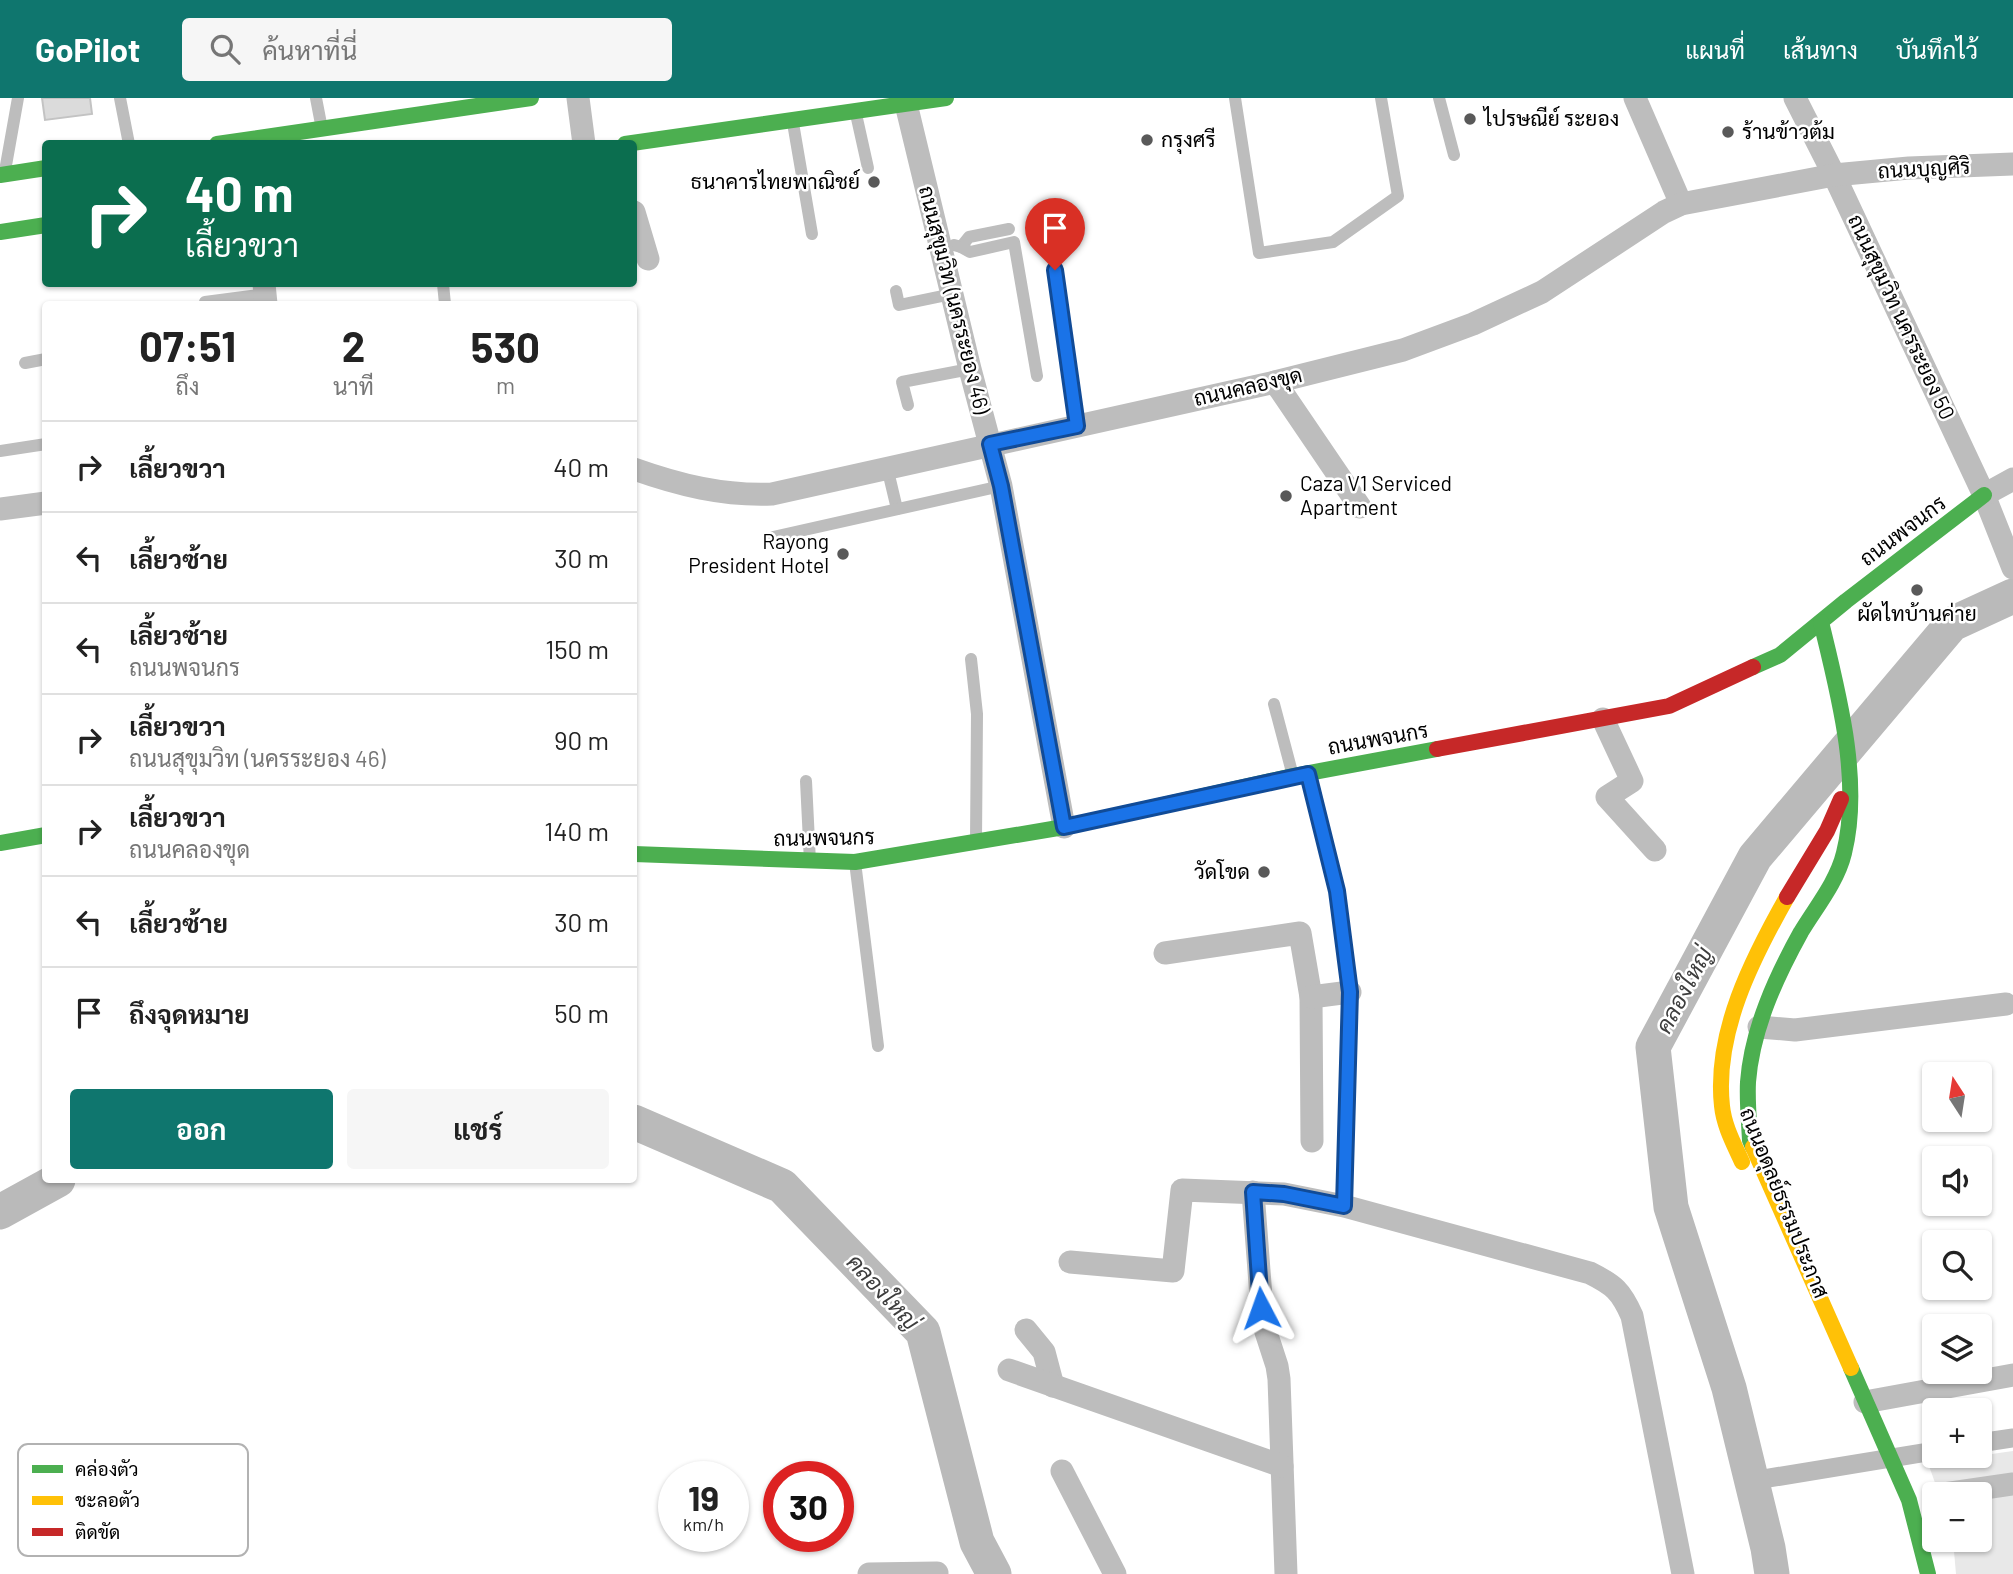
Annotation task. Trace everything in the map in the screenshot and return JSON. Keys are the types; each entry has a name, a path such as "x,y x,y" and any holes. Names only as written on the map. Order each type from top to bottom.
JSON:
{"street":[{"path":"243,140 531,98"},
{"path":"578,98 583,140"},
{"path":"637,142 946,98"},
{"path":"1635,98 1681,204"},
{"name":"ถนนสุขุมวิท นครระยอง 50","path":"1795,98 1834,175 1984,495 2013,568"},
{"name":"ถนนสุขุมวิท (นครระยอง 46)","path":"906,104 950,244 952,294 1001,486 1064,827"},
{"name":"ถนนบุญศิริ","path":"1834,175 2013,163"},
{"path":"2,175 42,170"},
{"name":"ถนนคลองขุด","path":"637,469 695,488 725,494 772,494 1275,382 1403,350 1495,314 1542,292 1664,212 1681,204 1834,175"},
{"path":"637,222 648,259"},
{"path":"0,232 42,226"},
{"path":"1275,382 1360,507"},
{"path":"1984,495 2013,479"},
{"name":"ถนนพจนกร","path":"637,854 855,862 919,853 1064,827 1301,775 1669,706 1780,655 1846,600 1984,495"},
{"path":"0,509 42,504"},
{"name":"ถนนอดุลย์ธรรมประภาส","path":"1821,622 1834,673 1848,773 1851,821 1844,856 1788,957 1759,1027 1748,1081 1750,1140 1905,1492 1928,1574"},
{"path":"1603,719 1632,781 1607,797 1655,850"},
{"name":"ถนนอดุลย์ธรรมประภาส","path":"1750,1181 1722,1109 1720,1068 1741,993 1770,927 1836,817 1848,773"},
{"path":"0,843 42,836"},
{"path":"1782,908 1806,924"},
{"path":"1165,953 1300,933 1311,997 1312,1140"},
{"path":"1311,997 1350,992"},
{"path":"1759,1027 1795,1030 2006,1004"},
{"path":"1070,1262 1173,1271 1182,1191 1253,1192 1284,1194 1344,1206 1590,1273 1613,1285 1624,1298 1632,1316 1683,1574"},
{"path":"1253,1192 1263,1323 1278,1366 1286,1574"},
{"path":"1026,1330 1044,1352 1054,1385"},
{"path":"1009,1370 1282,1466"},
{"path":"1865,1402 2013,1375"},
{"path":"1062,1471 1115,1574"},
{"path":"1992,1487 2013,1484"},
{"path":"1905,1492 1922,1494"},
{"path":"869,1574 937,1573"}],"lane":[{"path":"2,175 18,98"},
{"path":"120,98 128,140"},
{"path":"316,98 321,128"},
{"path":"1235,98 1259,253 1333,242 1398,196 1381,98"},
{"path":"1439,98 1454,155"},
{"path":"855,111 868,168"},
{"path":"792,119 812,233"},
{"path":"950,244 969,237 1009,229"},
{"path":"950,244 970,252 1014,242 1037,376"},
{"path":"1055,270 1077,426"},
{"path":"896,290 899,305 952,294"},
{"path":"212,301 265,294"},
{"path":"25,363 42,360"},
{"path":"908,405 902,383 970,369"},
{"path":"0,451 42,444"},
{"path":"887,467 897,509"},
{"path":"773,537 1001,486"},
{"path":"971,659 977,714 976,841"},
{"path":"1274,704 1301,775 1337,891 1350,992 1344,1206"},
{"path":"806,781 810,862"},
{"path":"855,862 878,1046"}],"shaded area":[{"path":"2013,1451 2013,1574 1956,1574 1954,1552 1992,1552 1992,1482 1935,1482 1930,1468 1992,1468 1992,1454"}],"building":[{"path":"42,98 90,98 92,114 45,120"}],"waterway":[{"name":"คลองใหญ่","path":"1772,1574 1729,1388 1671,1207 1653,1047 1755,857 1952,624 2013,596"},
{"name":"คลองใหญ่","path":"637,1123 782,1186 923,1332 977,1542 994,1574"},
{"name":"คลองใหญ่","path":"0,1212 53,1183"},
{"path":"1992,1441 2013,1438"},
{"path":"1751,1481 1922,1453"}],"traffic: fast":[{"path":"244,140 531,98"},
{"path":"637,142 946,98"},
{"path":"0,175 42,169"},
{"path":"0,232 42,226"},
{"path":"1753,667 1780,655 1984,495"},
{"path":"1753,1147 1750,1140 1748,1082 1754,1043 1774,985 1841,864 1849,825 1846,737 1821,622"},
{"path":"637,854 855,862 1064,827 1293,776 1437,749"},
{"path":"0,843 42,836"},
{"path":"1851,1368 1909,1500 1928,1574"}],"traffic: slow":[{"path":"1742,1162 1723,1113 1721,1079 1724,1051 1738,997 1787,897"},
{"path":"1753,1147 1851,1368"}],"traffic: jam":[{"path":"1437,749 1669,706 1753,667"},
{"path":"1787,897 1827,831 1841,799"}],"place":[{"name":"ไปรษณีย์ ระยอง","path":"1470,119"},
{"name":"ร้านข้าวต้ม","path":"1728,132"},
{"name":"กรุงศรี","path":"1147,140"},
{"name":"ธนาคารไทยพาณิชย์","path":"874,182"},
{"name":"Caza V1 Serviced Apartment","path":"1286,496"},
{"name":"Rayong President Hotel","path":"843,554"},
{"name":"ผัดไทบ้านค่าย","path":"1917,590"},
{"name":"วัดโขด","path":"1264,872"}],"route":[{"path":"1055,270 1077,426 990,444 1001,486 1064,827 1308,774 1337,891 1350,992 1344,1206 1284,1194 1253,1192 1261,1308"}]}
